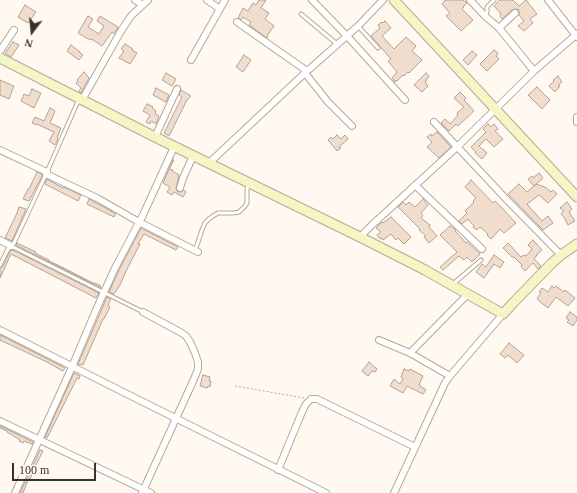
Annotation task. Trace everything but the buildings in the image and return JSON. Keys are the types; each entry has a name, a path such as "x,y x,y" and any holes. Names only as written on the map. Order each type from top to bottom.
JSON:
{"street":[{"path":"135,0 142,5"},
{"path":"81,99 121,30 131,16 148,0"},
{"path":"206,0 220,9"},
{"path":"192,60 225,0"},
{"path":"312,0 405,100"},
{"path":"208,164 306,72 358,26 383,0"},
{"path":"394,0 577,197"},
{"path":"470,0 499,28 534,71"},
{"path":"360,237 457,147 534,71 576,35 548,0"},
{"path":"499,28 515,13"},
{"path":"237,22 306,72 328,102 352,126"},
{"path":"0,51 14,30"},
{"path":"0,58 155,138 360,237 504,314"},
{"path":"155,138 177,89"},
{"path":"577,117 577,122"},
{"path":"434,122 561,255"},
{"path":"15,493 115,268 143,215 174,147"},
{"path":"0,150 96,198 197,252"},
{"path":"180,188 193,156"},
{"path":"415,185 482,249"},
{"path":"0,240 11,246"},
{"path":"394,493 440,392 450,376 514,302 561,255 577,244"},
{"path":"410,354 468,294"},
{"path":"143,312 186,336 198,362 196,374 143,491"},
{"path":"0,330 326,493"},
{"path":"379,340 410,354 450,376"},
{"path":"278,470 302,412 306,404 311,400 317,399 415,447"},
{"path":"0,421 143,491 151,493"}],"lane":[{"path":"485,16 487,7 494,0"},
{"path":"301,14 338,44"},
{"path":"358,26 378,48"},
{"path":"0,265 8,249 15,242 81,99"},
{"path":"197,252 205,223 209,218 218,214 239,212 247,203 246,190 249,183"},
{"path":"11,246 143,312"},
{"path":"452,285 480,260"}],"path":[{"path":"235,386 311,400"}]}
